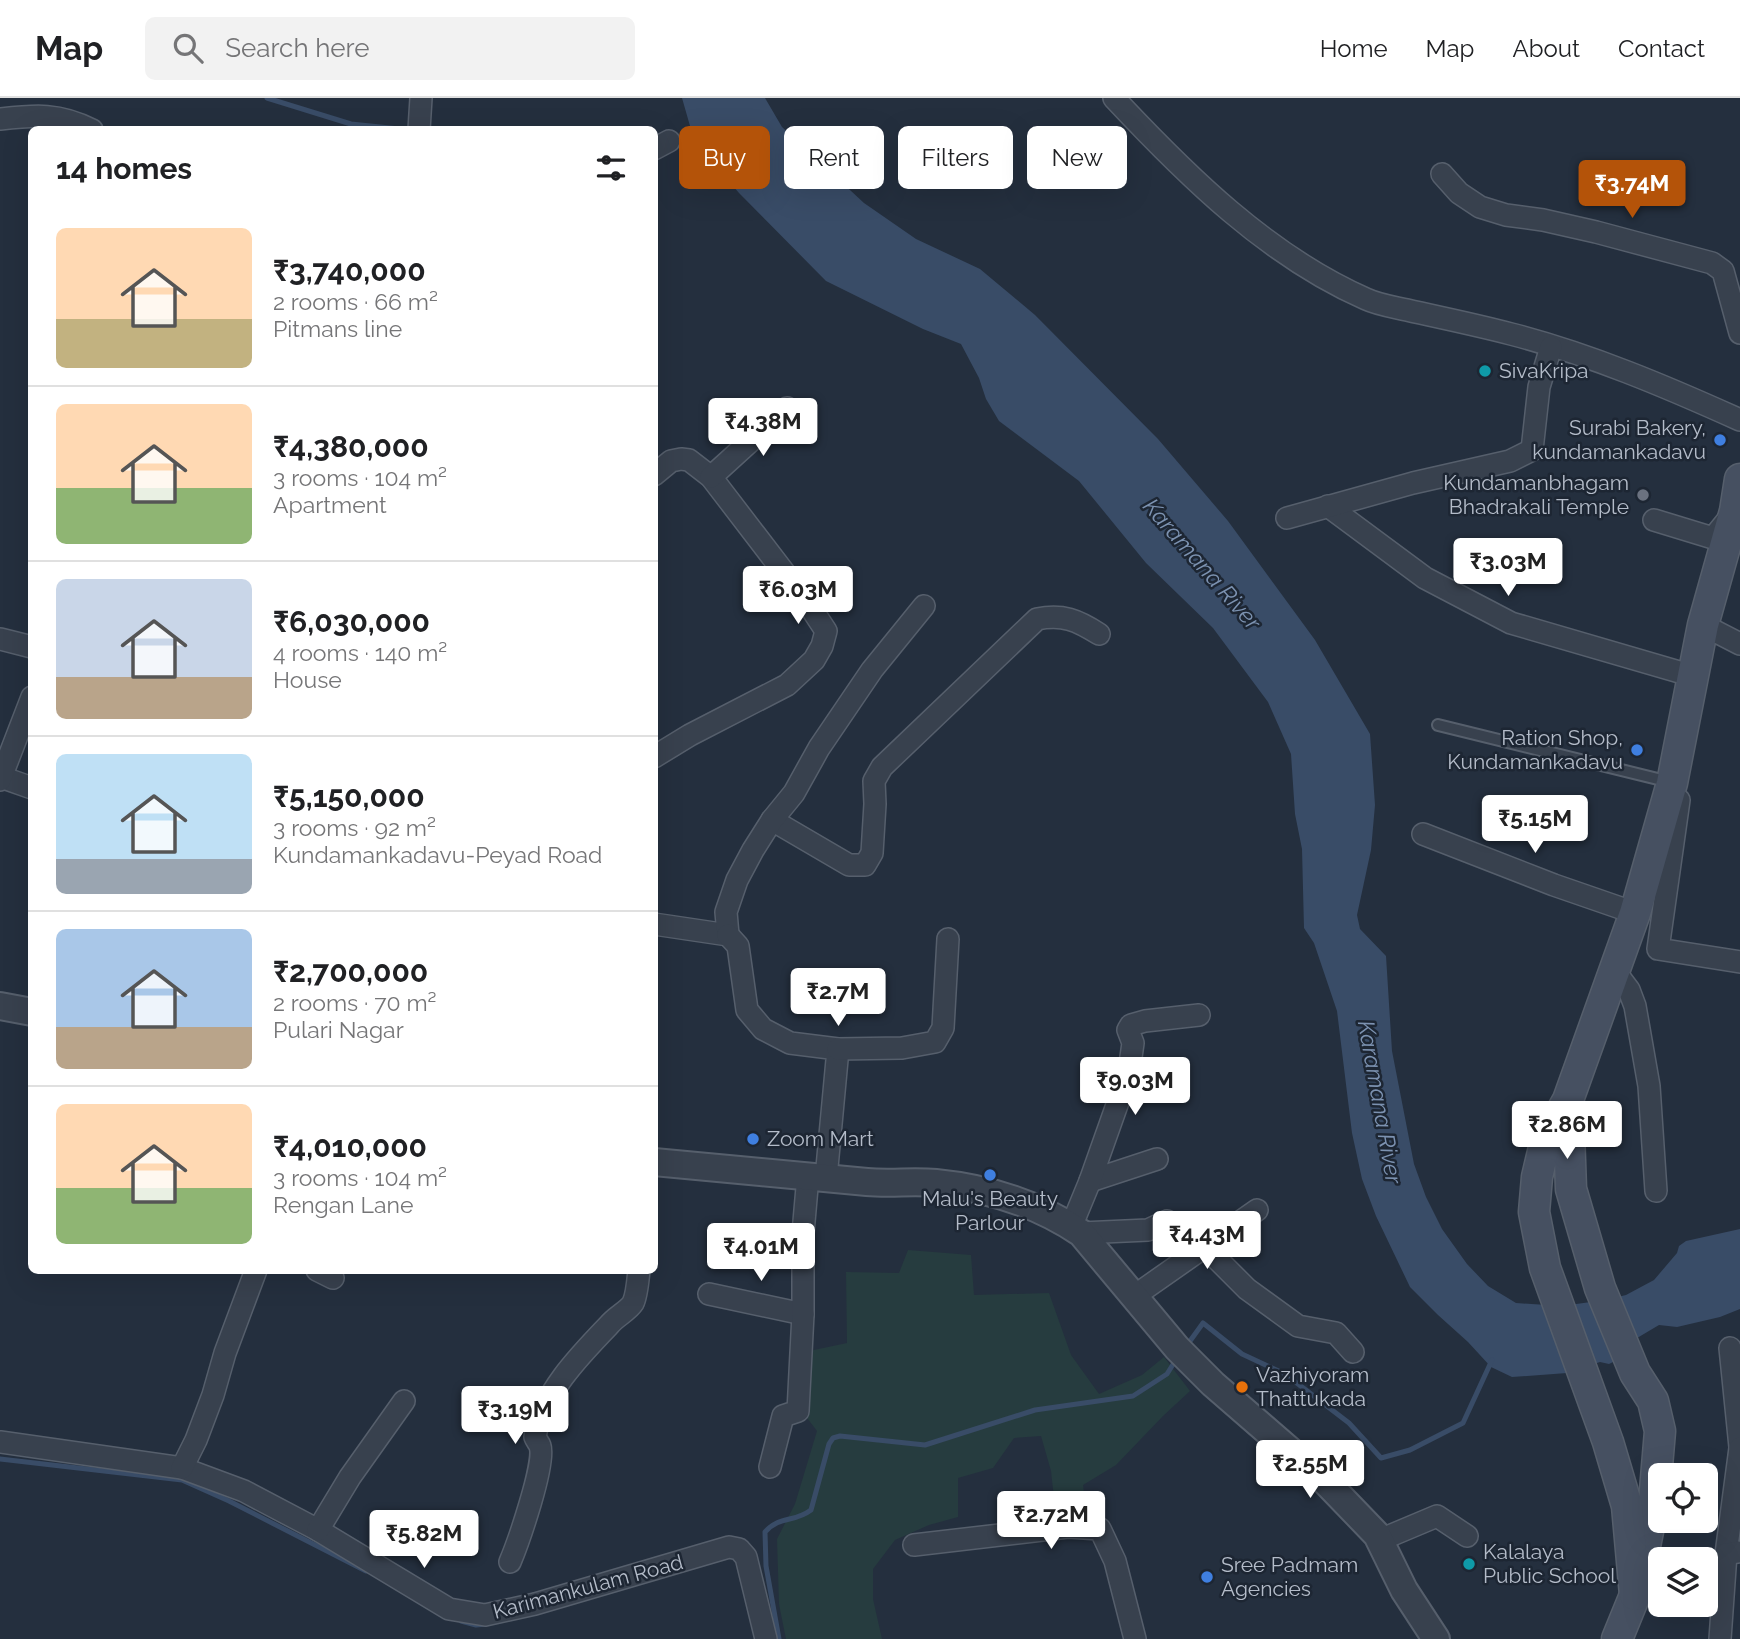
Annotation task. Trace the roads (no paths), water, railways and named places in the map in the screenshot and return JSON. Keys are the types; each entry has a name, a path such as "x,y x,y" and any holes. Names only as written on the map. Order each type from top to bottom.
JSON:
{"main road":[{"path":"1634,1595 1627,1506 1608,1441 1545,1268 1534,1212 1537,1177 1546,1139 1568,1100 1635,913 1672,783 1703,625 1737,512 1740,479"},
{"path":"1568,1100 1571,1189 1600,1288 1635,1373 1653,1401 1660,1431 1654,1502 1634,1595 1617,1639"}],"street":[{"path":"421,98 421,126"},
{"path":"1121,100 1194,178 1286,255 1312,272 1370,301 1514,335 1626,372 1740,420"},
{"path":"0,119 64,117 83,126"},
{"path":"1442,174 1459,193 1480,207 1506,215 1544,220 1596,232 1712,263 1723,271 1740,333"},
{"path":"1287,518 1413,483 1510,461 1532,450 1539,387 1551,347"},
{"path":"711,477 787,408"},
{"path":"658,472 671,461 681,458 689,460 711,477 826,631 814,660 787,685 658,755"},
{"path":"1328,506 1426,578 1511,623 1693,676"},
{"path":"1654,520 1713,538 1737,512"},
{"path":"924,606 872,670 819,748 794,793 772,820 737,880 726,912 728,934 738,947 747,1010 763,1029 790,1043 838,1049 902,1048 935,1042 943,1028 948,939"},
{"path":"772,820 849,865 864,865 872,853 874,781 881,766 1037,619 1056,616 1082,623 1099,634"},
{"path":"1703,625 1740,645"},
{"path":"0,639 28,646"},
{"path":"28,708 1,779 28,787"},
{"path":"1672,783 1680,789 1658,949 1740,962"},
{"path":"1423,834 1635,913"},
{"path":"658,925 728,934"},
{"path":"1614,970 1629,990 1635,1006 1649,1086 1656,1191"},
{"path":"0,1006 28,1011"},
{"path":"1076,1230 1090,1181 1129,1072 1133,1043 1128,1030 1131,1025 1145,1021 1199,1015"},
{"path":"770,1467 783,1416 798,1411 803,1314 803,1233 817,1177 838,1049"},
{"path":"1090,1181 1157,1160"},
{"path":"658,1162 874,1182 935,1183 993,1192 1076,1230 1148,1230 1167,1221"},
{"path":"1133,1297 1257,1210"},
{"path":"1076,1230 1182,1353 1213,1384 1325,1481 1380,1541 1404,1590 1436,1639"},
{"path":"1205,1247 1247,1289 1298,1326 1336,1333 1353,1352"},
{"path":"182,1468 213,1395 225,1353 255,1274"},
{"path":"510,1562 529,1506 540,1462 541,1448 534,1437 537,1421 578,1359 633,1302 638,1274"},
{"path":"709,1294 803,1314"},
{"path":"1720,1639 1733,1553 1740,1447 1730,1348"},
{"path":"318,1530 350,1477 404,1401"},
{"name":"Karimankulam Road","path":"0,1442 182,1468 244,1491 318,1530 449,1609 485,1615 535,1604 729,1547 739,1549 746,1557 766,1639"},
{"path":"1380,1541 1437,1516 1467,1536"},
{"path":"914,1545 1068,1527 1100,1529 1115,1561 1135,1639"}],"lane":[{"path":"1438,725 1672,783"}],"water":[{"name":"Karamana River","path":"682,98 765,98 784,129 784,189 849,189 864,203 916,239 980,269 1035,315 1158,439 1228,521 1315,640 1370,734 1375,805 1371,850 1357,915 1360,929 1386,956 1392,1051 1414,1164 1442,1229 1467,1264 1488,1286 1516,1303 1562,1306 1626,1295 1654,1280 1677,1253 1679,1246 1686,1241 1740,1229 1740,1309 1720,1317 1677,1327 1659,1325 1627,1344 1617,1360 1609,1364 1600,1362 1567,1373 1512,1377 1491,1367 1410,1287 1376,1216 1362,1179 1352,1133 1337,1011 1314,943 1304,928 1302,849 1295,814 1291,754 1268,702 1213,628 1146,563 1079,481 999,421 961,344 923,329 826,281 739,193 736,189 770,189 770,126 690,126"}],"waterway":[{"path":"267,98 351,124 370,126"},
{"path":"1185,1348 1203,1323 1242,1354 1285,1374 1349,1423 1381,1458 1410,1450 1463,1423 1492,1360"},
{"path":"779,1639 766,1566 765,1532 776,1523 799,1517 811,1510 833,1438 840,1436 925,1445 1035,1410 1133,1396 1167,1374 1177,1358"},
{"path":"0,1459 182,1480 366,1571"},
{"path":"461,1621 476,1625 486,1624"}],"place":[{"name":"SivaKripa","path":"1485,371"},
{"name":"Surabi Bakery, kundamankadavu","path":"1720,440"},
{"name":"Kundamanbhagam Bhadrakali Temple","path":"1643,495"},
{"name":"Ration Shop, Kundamankadavu","path":"1637,750"},
{"name":"Zoom Mart","path":"753,1139"},
{"name":"Malu's Beauty Parlour","path":"990,1175"},
{"name":"Vazhiyoram Thattukada","path":"1242,1387"},
{"name":"Kalalaya Public School","path":"1469,1564"},
{"name":"Sree Padmam Agencies","path":"1207,1577"}]}
